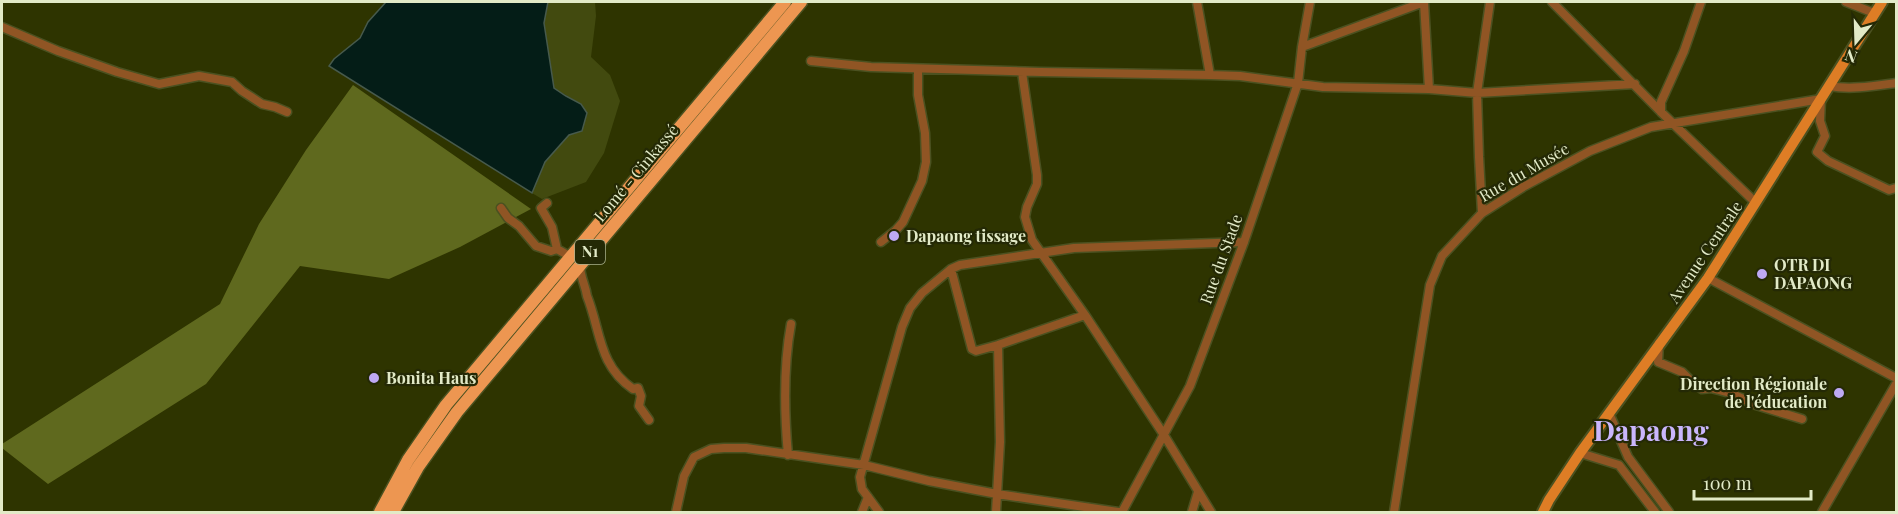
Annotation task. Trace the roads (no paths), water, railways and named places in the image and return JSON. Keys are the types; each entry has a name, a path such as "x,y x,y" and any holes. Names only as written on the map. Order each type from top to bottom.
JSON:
{"highway":[{"name":"Lomé - Cinkassé","path":"393,513 418,467 457,412 576,260 785,2"},
{"name":"Lomé - Cinkassé","path":"380,513 408,460 446,405 801,2"}],"main road":[{"name":"Avenue Centrale","path":"1543,513 1580,453 1708,278 1882,2"}],"street":[{"path":"1197,2 1210,75"},
{"name":"Rue du Stade","path":"1120,513 1190,386 1244,242 1298,83 1310,2"},
{"path":"1302,47 1424,2 1429,89"},
{"path":"1482,213 1477,93 1490,2"},
{"path":"1552,2 1661,112 1756,203"},
{"path":"1661,112 1661,102 1701,2"},
{"path":"1846,2 1874,13"},
{"path":"2,27 58,51 159,84 199,76 232,82 262,104 287,112"},
{"path":"811,61 852,66 918,69 1210,75 1351,89 1429,89 1477,93 1635,84"},
{"path":"881,242 903,222 922,181 926,162 926,133 918,95 918,69"},
{"path":"1022,72 1037,175 1037,184 1025,217 1032,240 1085,315 1212,513"},
{"path":"1829,86 1855,88 1896,83"},
{"path":"1821,99 1820,122 1825,136 1817,152 1828,161 1888,190 1896,188"},
{"name":"Rue du Musée","path":"1394,513 1430,285 1442,256 1482,213 1522,187 1590,151 1651,127 1821,99"},
{"path":"547,203 542,208 552,227 557,249 576,260 580,277 586,286 594,324 604,355 618,378 633,389 638,388 641,396 639,406 649,420"},
{"path":"501,208 536,246 551,251 557,249"},
{"path":"879,513 860,482 906,317 922,293 951,268 973,262 1074,248 1244,242"},
{"path":"951,268 972,349 976,351 1085,315"},
{"path":"1708,278 1896,378"},
{"path":"788,455 784,383 791,324"},
{"path":"1659,343 1658,362 1682,372 1702,389 1711,388 1730,393 1756,405 1802,419"},
{"path":"996,513 1000,442 998,345"},
{"path":"1822,513 1896,384"},
{"path":"1609,413 1628,457 1669,513"},
{"path":"677,512 684,476 694,457 701,453 724,448 746,448 864,465 997,494 1120,513"},
{"path":"1580,453 1619,465 1655,513"},
{"path":"1192,513 1198,492"},
{"path":"862,513 868,497"}],"water":[{"path":"386,2 548,2 544,23 554,88 581,104 587,113 582,131 569,135 545,162 532,193 329,66 334,59 360,38 368,22"}],"place":[{"name":"Dapaong tissage","path":"894,236"},
{"name":"OTR DI DAPAONG","path":"1762,274"},
{"name":"Bonita Haus","path":"374,378"},
{"name":"Direction Régionale de l'éducation","path":"1839,393"}],"district":[{"name":"Dapaong","path":"1651,431"}]}
